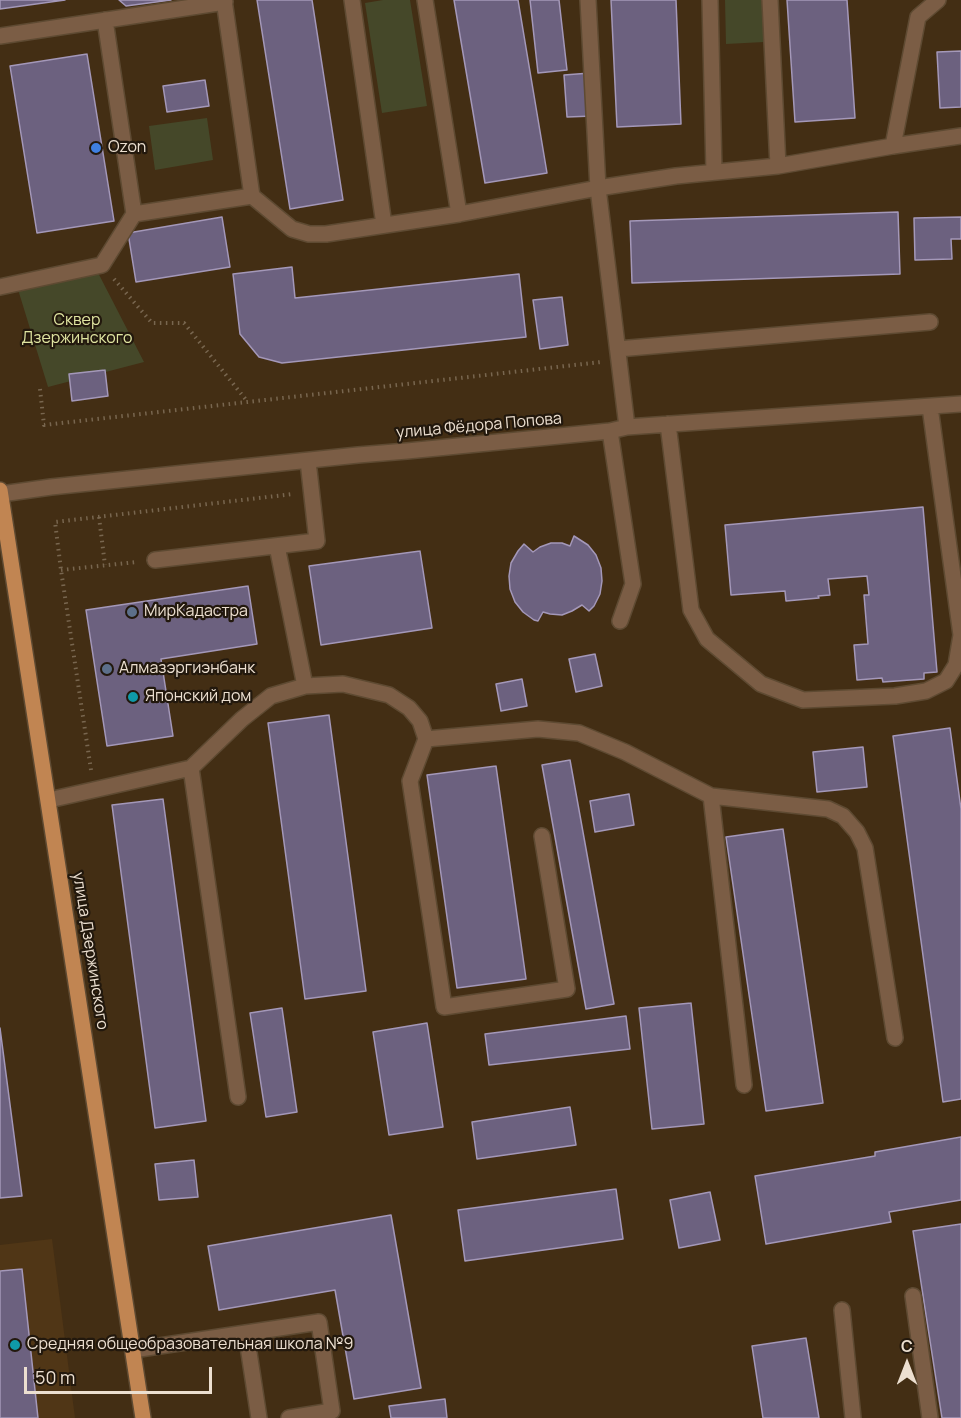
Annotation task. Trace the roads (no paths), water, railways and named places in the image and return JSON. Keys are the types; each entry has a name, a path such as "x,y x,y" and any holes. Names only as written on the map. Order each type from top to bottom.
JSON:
{"main road":[{"name":"улица Дзержинского","path":"0,492 143,1418"}],"street":[{"path":"352,0 384,225"},
{"path":"424,0 459,214"},
{"path":"588,0 598,188 627,427"},
{"path":"710,0 714,172"},
{"path":"770,0 778,166"},
{"path":"893,146 918,17 938,0"},
{"path":"0,36 224,1 252,196 292,229 309,234 326,234 459,214 676,176 778,166 961,136"},
{"path":"0,287 102,265 134,214 105,20"},
{"path":"134,214 252,196"},
{"path":"618,354 930,322"},
{"name":"улица Фёдора Попова","path":"0,492 610,431 627,427 961,404"},
{"path":"668,424 691,610 707,639 761,684 803,700 895,696 926,691 945,681 956,665 961,635 930,407"},
{"path":"610,431 633,584 620,621"},
{"path":"155,560 317,541 308,461"},
{"path":"277,546 305,686"},
{"path":"49,800 191,768 242,719 271,696 305,686 343,684 389,695 409,708 420,722 426,740 410,781 444,1007 567,989 542,836"},
{"path":"426,740 538,729 579,733 625,752 711,796 828,809 843,816 857,832 865,848 895,1038"},
{"path":"191,768 238,1097"},
{"path":"711,796 744,1085"},
{"path":"913,1296 930,1418"},
{"path":"842,1310 853,1418"},
{"path":"133,1350 319,1322 332,1412 289,1418"},
{"path":"246,1333 259,1418"}],"place":[{"name":"Ozon","path":"96,148"},
{"name":"МирКадастра","path":"132,612"},
{"name":"Алмазэргиэнбанк","path":"107,669"},
{"name":"Японский дом","path":"133,697"},
{"name":"Средняя общеобразовательная школа №9","path":"15,1345"}],"park label":[{"name":"Сквер Дзержинского","path":"77,330"}]}
